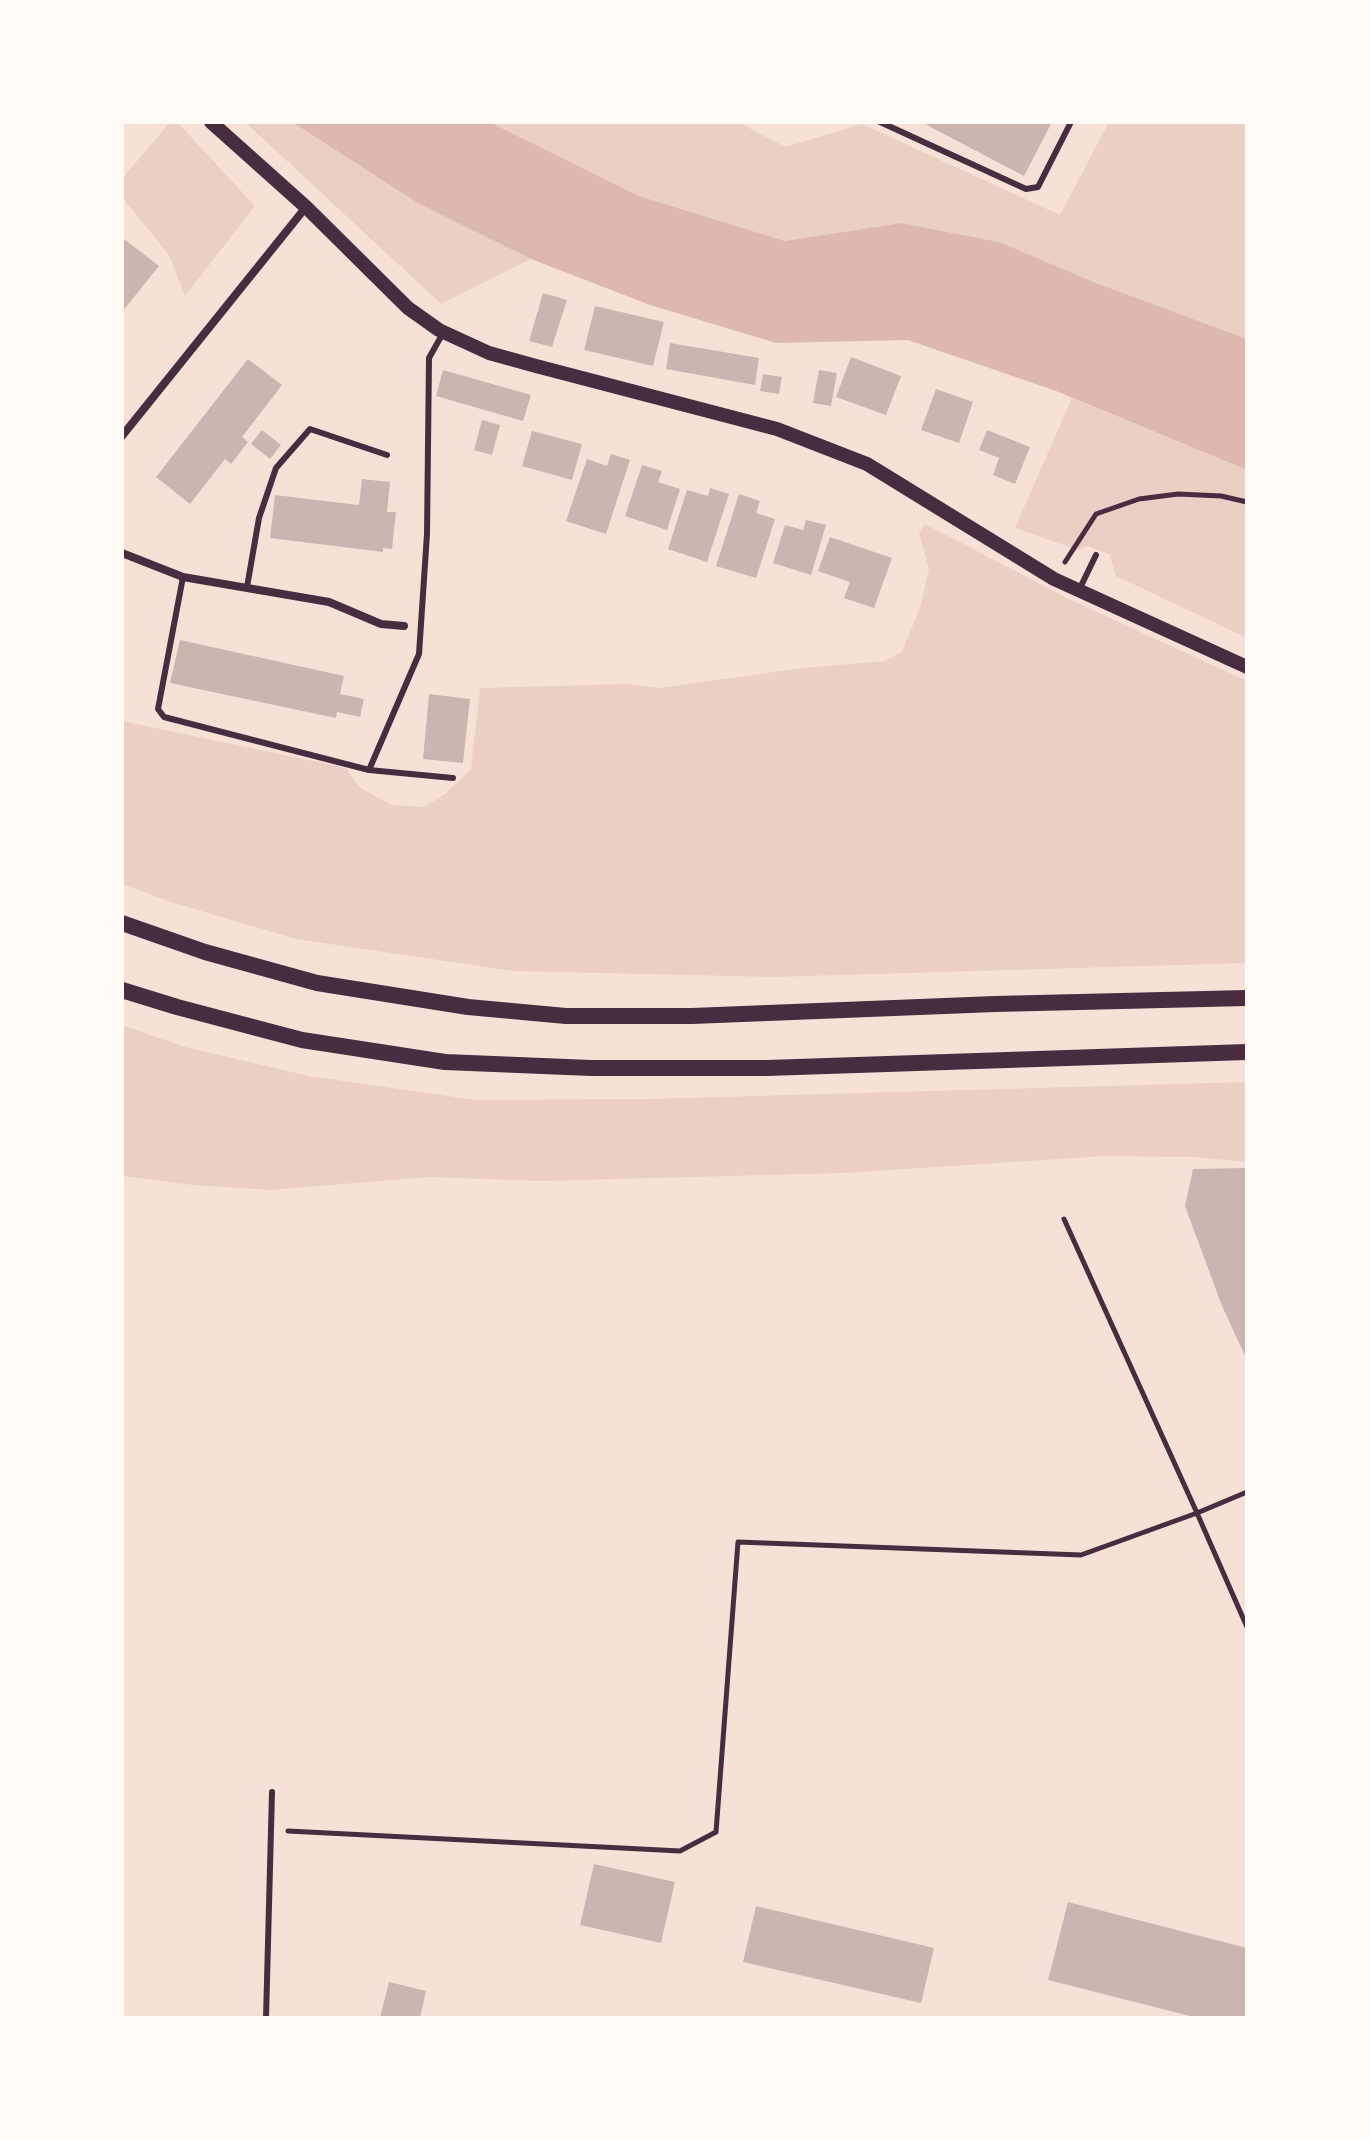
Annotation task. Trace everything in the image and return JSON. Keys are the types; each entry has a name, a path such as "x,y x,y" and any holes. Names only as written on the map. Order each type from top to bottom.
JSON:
{"main road":[{"path":"122,923 205,952 317,983 468,1007 566,1016 692,1016 1247,998"},
{"path":"122,990 302,1040 445,1062 591,1068 767,1068 1247,1052"}],"street":[{"path":"211,122 306,207 408,308 443,333 489,353 777,429 867,464 1054,579 1247,667"},
{"path":"122,436 306,207"},
{"path":"122,553 183,577 329,602 381,624 404,626"}],"lane":[{"path":"880,122 1026,189 1038,187 1071,122"},
{"path":"369,770 419,654 427,534 429,358 443,333"},
{"path":"247,587 259,518 276,468 310,429 387,455"},
{"path":"1079,590 1096,555"},
{"path":"183,577 158,709 164,717 369,770 453,778"},
{"path":"266,2018 272,1792"}],"path":[{"path":"1073,549 1096,514 1139,499 1178,494 1221,496 1247,502"},
{"path":"1064,1219 1247,1627"},
{"path":"271,1830 680,1851 716,1832 738,1542 1081,1555 1247,1492"}],"shaded area":[{"path":"170,122 177,122 255,206 185,296 169,255 122,197 122,179"},
{"path":"245,122 292,122 416,202 531,259 441,304"},
{"path":"292,122 489,122 639,196 785,241 901,223 999,242 1096,283 1247,339 1247,470 1056,391 908,340 776,343 650,305 531,259 416,202"},
{"path":"489,122 738,122 785,147 862,124 1060,215 1109,122 1247,122 1247,339 1096,283 998,242 901,223 785,241 639,196"},
{"path":"1072,398 1247,470 1247,638 1116,576 1109,554 1087,546 1078,550 1015,528"},
{"path":"925,524 1073,601 1247,681 1247,963 774,977 513,971 296,939 174,903 122,884 122,721 346,768 359,787 391,805 424,807 445,794 471,769 480,688 626,684 660,688 802,668 885,661 902,652 921,605 929,569 919,533"},
{"path":"122,1025 185,1047 309,1076 476,1100 649,1099 1247,1082 1247,1162 1194,1157 1106,1156 844,1173 542,1181 429,1177 271,1190 193,1185 122,1176"}],"building":[{"path":"921,122 1052,122 1024,176"},
{"path":"124,239 159,266 122,312 122,242"},
{"path":"543,293 567,300 552,347 529,341"},
{"path":"595,306 664,322 653,366 584,350"},
{"path":"670,343 759,358 755,385 666,369"},
{"path":"851,357 901,376 886,415 836,397"},
{"path":"248,359 282,385 242,437 248,442 231,464 225,459 190,504 156,477"},
{"path":"443,370 531,395 523,421 436,396"},
{"path":"819,370 837,373 831,406 813,403"},
{"path":"763,374 782,377 779,394 760,391"},
{"path":"936,389 973,402 959,443 921,430"},
{"path":"482,420 500,425 492,455 474,450"},
{"path":"262,430 281,445 270,459 251,444"},
{"path":"987,430 1030,447 1015,484 993,475 999,458 979,450"},
{"path":"532,431 582,444 572,480 522,466"},
{"path":"611,454 630,460 606,534 566,521 587,459 607,466"},
{"path":"642,465 662,471 658,482 680,489 667,530 625,516"},
{"path":"362,479 390,482 387,512 396,512 392,549 383,548 383,552 270,538 275,495 359,505"},
{"path":"710,488 729,494 707,562 668,549 687,490 708,496"},
{"path":"739,494 760,501 756,513 775,519 756,578 716,566"},
{"path":"806,520 826,525 811,575 773,563 785,525 803,530"},
{"path":"830,537 892,558 874,608 844,598 850,582 818,571"},
{"path":"180,640 344,676 340,694 364,699 360,717 337,712 336,718 170,683"},
{"path":"429,694 470,699 463,763 423,759"},
{"path":"1247,1168 1247,1360 1222,1306 1185,1206 1193,1169"},
{"path":"594,1864 675,1882 661,1943 580,1925"},
{"path":"1068,1902 1247,1948 1247,2018 1198,2018 1048,1980"},
{"path":"756,1906 934,1948 921,2003 743,1962"},
{"path":"389,1982 426,1991 420,2018 380,2018"}]}
